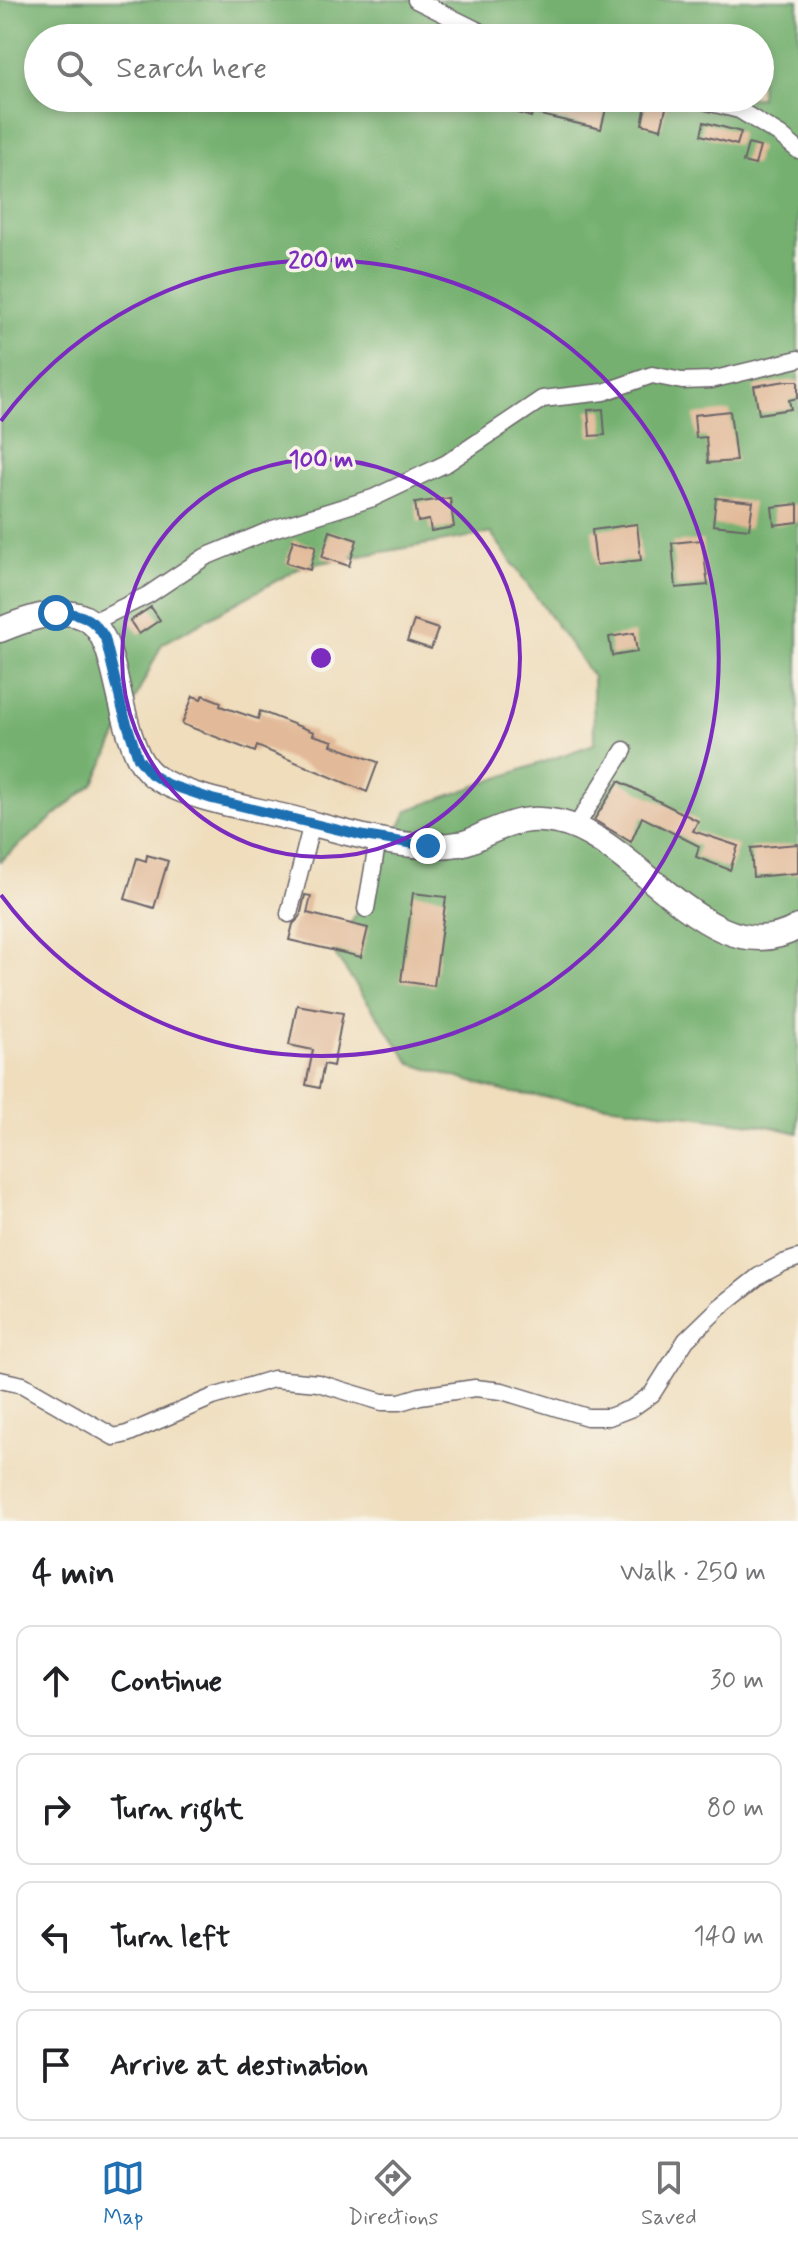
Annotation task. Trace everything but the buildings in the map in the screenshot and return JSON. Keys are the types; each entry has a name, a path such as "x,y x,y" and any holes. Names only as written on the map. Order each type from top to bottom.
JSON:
{"main road":[{"path":"0,630 31,617 66,612 76,613 93,622 105,638 138,758 151,774 167,784 212,799 378,839 428,846 464,844 530,817 561,822 596,837 676,899 727,932 753,939 770,938 798,927"}],"street":[{"path":"416,0 465,24"},
{"path":"742,112 798,150"},
{"path":"93,622 148,595 205,557 273,529 373,498 447,463 542,399 604,392 652,375 682,381 711,380 798,359"},
{"path":"575,828 624,750"},
{"path":"289,914 312,823"},
{"path":"366,909 378,839"},
{"path":"0,1380 23,1385 114,1437 213,1397 273,1379 318,1383 382,1402 400,1402 475,1388 502,1391 587,1417 609,1417 632,1408 652,1394 686,1340 720,1307 759,1276 798,1258"}],"green space":[{"path":"0,0 798,0 798,1133 767,1126 506,1092 411,1064 335,955 408,810 594,744 593,677 491,533 303,566 162,644 94,783 0,861"}],"route":[{"path":"56,613 76,613 100,629 138,758 151,774 167,784 212,799 364,836 428,846"}]}
